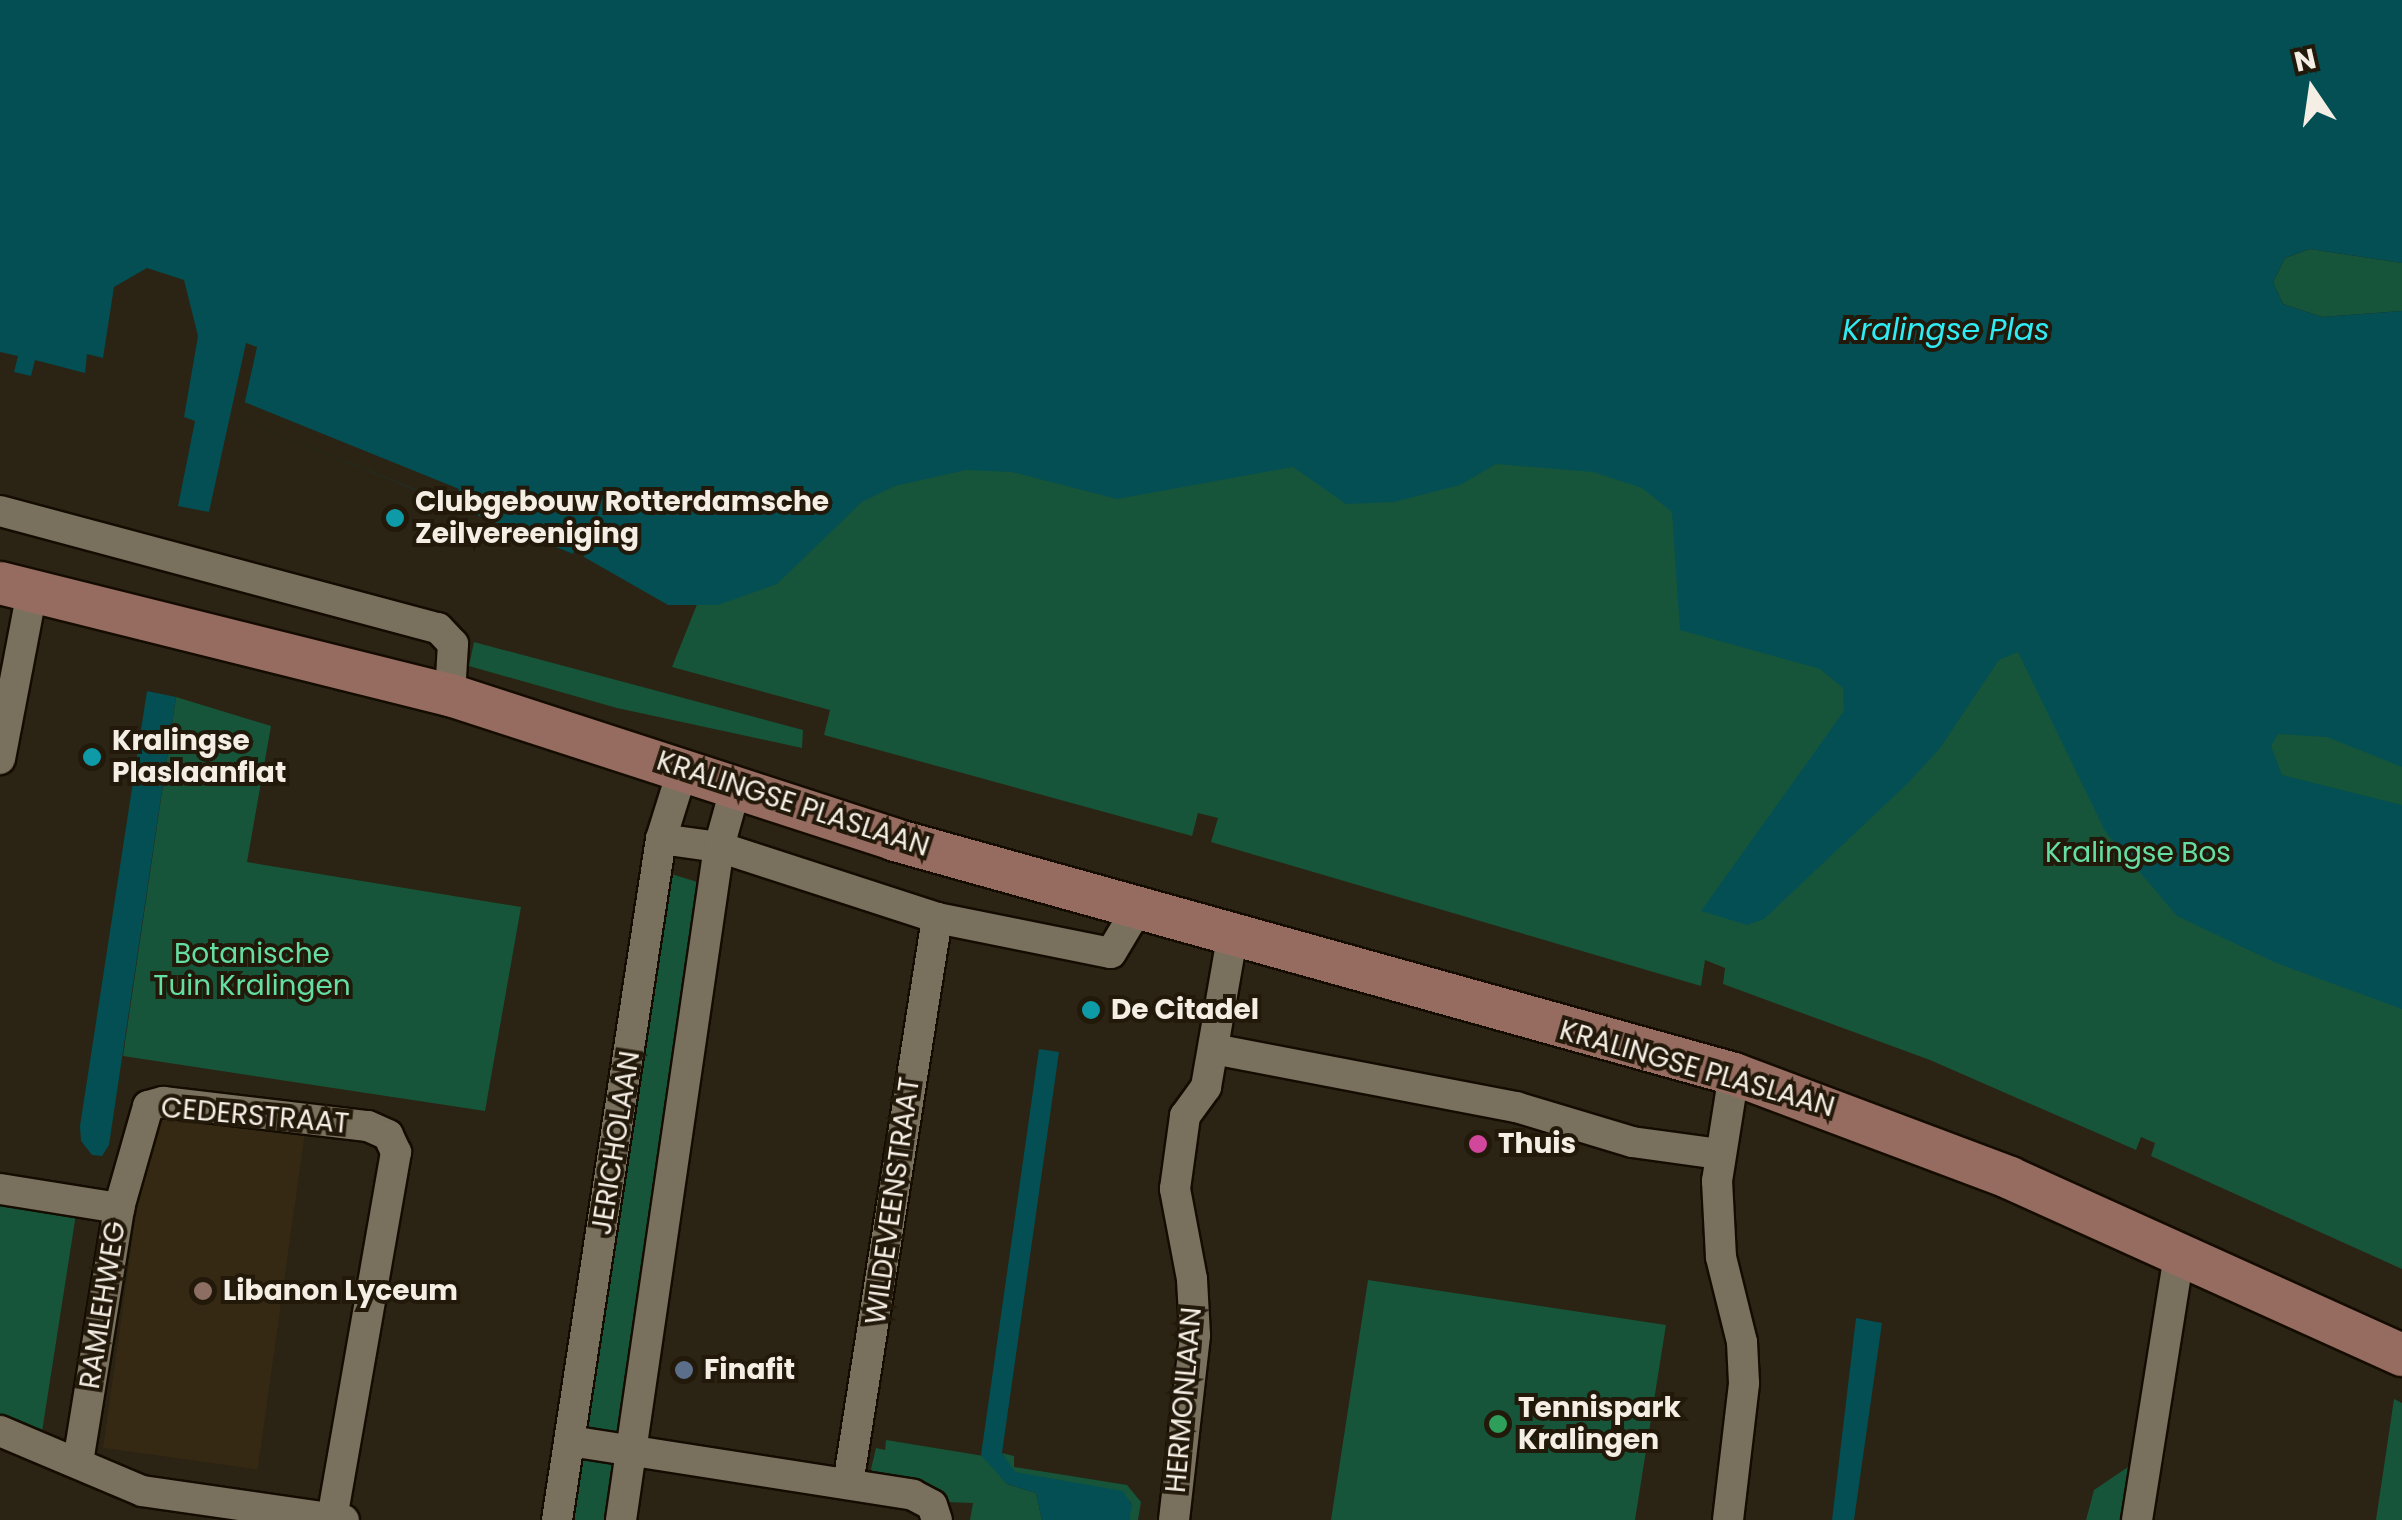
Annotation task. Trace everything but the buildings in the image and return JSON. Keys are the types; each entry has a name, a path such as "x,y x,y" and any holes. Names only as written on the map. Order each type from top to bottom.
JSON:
{"main road":[{"name":"KRALINGSE PLASLAAN","path":"20,596 450,695 895,840 1734,1074 1993,1171 2402,1355"}],"street":[{"path":"0,511 438,628 453,644 450,695"},
{"path":"0,759 20,596"},
{"name":"JERICHOLAAN","path":"557,1520 662,839 683,769"},
{"name":"JERICHOLAAN","path":"620,1520 720,847 736,786"},
{"path":"662,839 720,847 936,918 1111,953 1139,906"},
{"name":"WILDEVEENSTRAAT","path":"848,1484 936,918"},
{"name":"HERMONLAAN","path":"1174,1520 1194,1336 1192,1278 1175,1189 1185,1116 1206,1087 1233,933"},
{"path":"1214,1048 1516,1108 1632,1142 1720,1154"},
{"path":"1728,1520 1744,1383 1742,1342 1721,1257 1720,1154 1734,1074"},
{"name":"CEDERSTRAAT","path":"119,1208 143,1114 157,1103 368,1126 388,1135 396,1152 336,1519"},
{"name":"RAMLEHWEG","path":"0,1189 119,1208 78,1462"},
{"path":"2137,1520 2179,1256"},
{"path":"0,1431 142,1491 336,1519"},
{"path":"570,1441 922,1497 937,1520"}],"shaded area":[{"name":"Libanon Lyceum","path":"150,1114 304,1136 258,1469 103,1448"}],"green space":[{"path":"2310,249 2402,263 2402,311 2322,317 2283,304 2273,282 2285,258"},
{"name":"Kralingse Bos","path":"1450,361 2402,665 2402,1269 2151,1156 2155,1143 2141,1137 2136,1150 1930,1060 1723,984 1725,968 1705,960 1701,986 1211,842 1218,818 1198,813 1192,836 824,735 830,710 672,667 777,404"},
{"path":"474,642 803,730 802,748 617,708 469,666"},
{"name":"Botanische Tuin Kralingen","path":"176,697 271,726 247,862 521,907 485,1111 123,1056"},
{"path":"665,872 707,885 625,1426 616,1434 590,1429 582,1416"},
{"path":"0,1202 76,1214 42,1432 0,1421"},
{"name":"Tennispark Kralingen","path":"1368,1280 1666,1325 1635,1520 1331,1520"},
{"path":"2394,1399 2402,1403 2402,1520 2376,1520"},
{"path":"886,1440 984,1456 1007,1484 1036,1493 1042,1520 970,1520 973,1503 945,1502 877,1477 871,1469 876,1448 885,1450"},
{"path":"1002,1453 1014,1456 1014,1467 1127,1485 1141,1502 1138,1520 1129,1520 1131,1502 1014,1472"},
{"path":"589,1456 613,1461 618,1473 611,1520 567,1520 580,1462"},
{"path":"2131,1465 2124,1520 2086,1520 2094,1490"}],"water":[{"name":"Kralingse Plas","path":"0,0 2402,0 2402,263 2310,249 2285,258 2273,282 2283,304 2322,317 2402,311 2402,767 2327,737 2278,734 2271,746 2282,775 2402,805 2402,1009 2274,962 2177,916 2105,831 2018,652 1999,660 1940,748 1906,785 1764,919 1747,925 1701,911 1844,711 1843,688 1820,669 1680,630 1672,512 1642,488 1593,472 1496,464 1460,485 1394,502 1346,504 1293,467 1117,499 1012,472 966,470 895,486 862,502 777,584 718,605 668,605 584,557 586,550 576,546 573,554 241,419 257,347 246,343 209,512 178,506 195,421 184,417 198,336 184,280 147,268 114,287 103,358 87,354 85,373 35,360 31,376 14,372 18,356 0,352"},
{"path":"147,691 176,697 109,1145 102,1156 92,1155 81,1141 80,1126"},
{"path":"1039,1049 1059,1052 1002,1453 1015,1472 1123,1491 1132,1505 1129,1520 1042,1520 1036,1493 1007,1484 981,1455"},
{"path":"1856,1318 1882,1323 1854,1520 1832,1520"}],"pier":[{"path":"244,402 459,489 453,505 238,418"}],"place":[{"name":"Clubgebouw Rotterdamsche Zeilvereeniging","path":"395,518"},
{"name":"Kralingse Plaslaanflat","path":"92,757"},
{"name":"De Citadel","path":"1091,1010"},
{"name":"Thuis","path":"1478,1144"},
{"name":"Libanon Lyceum","path":"203,1291"},
{"name":"Finafit","path":"684,1370"},
{"name":"Tennispark Kralingen","path":"1498,1424"}]}
